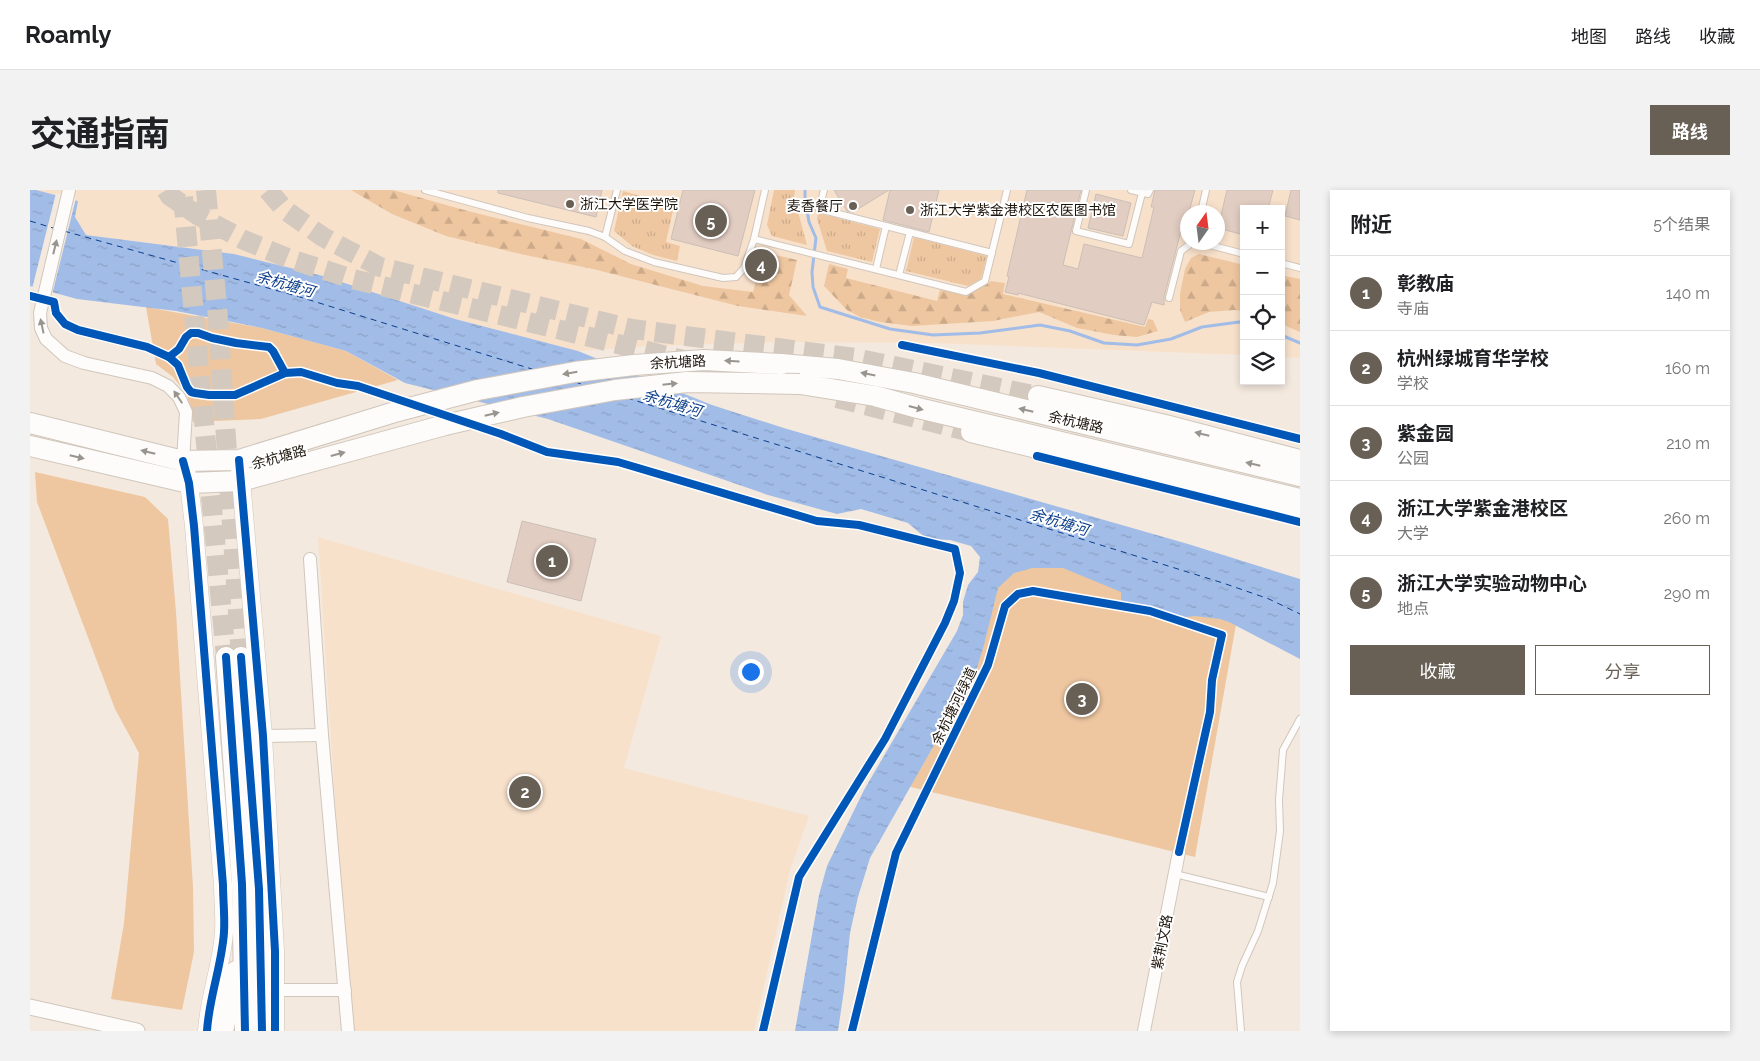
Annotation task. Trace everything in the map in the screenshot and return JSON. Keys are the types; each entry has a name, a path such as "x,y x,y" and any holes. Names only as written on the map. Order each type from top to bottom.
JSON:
{"main road":[{"name":"余杭塘路","path":"30,423 183,461 239,460 398,411 478,390 575,372 634,365 704,360 838,369 914,383 1300,476"},
{"name":"余杭塘路","path":"30,446 189,483 241,481 445,425 524,407 615,390 687,382 800,384 875,396 918,408 1300,499"},
{"path":"1038,396 1165,425 1300,460"},
{"path":"971,432 1300,512"},
{"path":"239,460 263,736 275,951 245,1031"},
{"path":"183,461 189,483 194,526 223,885 224,932 208,1016 224,1030"},
{"path":"224,1030 243,933 234,657 259,889 262,1031"},
{"path":"243,933 260,994 275,1031"},
{"path":"224,1030 260,994"}],"street":[{"path":"69,190 43,294 40,313 41,328 46,339 65,356 84,363 152,378 168,386 179,397 186,412 183,461"},
{"path":"310,559 322,735 348,1031"},
{"path":"263,736 322,735"},
{"name":"紫荆文路","path":"1144,1031 1179,852"},
{"path":"260,994 345,990"},
{"path":"30,1007 137,1031"}],"lane":[{"path":"425,190 528,218 589,231 605,236 625,251 654,262 723,278 736,277 744,268 754,239 765,190"},
{"path":"605,236 617,190"},
{"path":"824,190 819,209 992,253"},
{"path":"754,239 966,292 985,282 1007,190"},
{"path":"1086,190 1076,231 1130,244 1142,193"},
{"path":"1131,190 1148,194 1150,190"},
{"path":"1203,205 1206,190"},
{"path":"876,270 886,226"},
{"path":"899,275 910,232"},
{"path":"1225,249 1240,253"},
{"path":"1169,298 1182,250"},
{"path":"1285,264 1300,268"},
{"path":"1241,1031 1238,982 1242,966 1258,931 1273,883 1280,831 1279,800 1283,750 1300,719"},
{"path":"1176,874 1269,897"}],"shaded area":[{"path":"36,190 1300,190 1300,358 1285,357 1285,205 1240,205 1240,355 935,343 776,342 651,346 578,351 455,319 323,276 234,254 86,235 75,217"},
{"path":"318,537 661,636 624,768 809,816 790,870 754,1031 350,1031"}],"green space":[{"path":"351,190 393,190 581,239 631,264 703,286 753,292 763,252 797,260 789,295 807,316 738,306 593,269 446,236 392,214"},
{"path":"774,190 795,190 794,197 807,245 772,236 767,225"},
{"path":"623,191 674,206 666,242 680,246 677,261 653,255 632,246 614,231"},
{"path":"818,213 880,229 872,262 827,251 817,219"},
{"path":"914,237 987,256 981,279 968,286 906,271"},
{"path":"1199,254 1240,264 1240,311 1209,312 1185,322 1180,310 1180,294 1185,269 1191,258"},
{"path":"829,264 848,269 846,278 937,301 940,290 966,295 990,281 1005,283 1003,294 1145,327 1148,319 1153,320 1158,331 1137,337 1114,335 1077,328 1039,312 993,321 912,326 880,322 860,317 847,310 824,286"},
{"path":"1285,276 1300,279 1300,332 1285,326"},
{"path":"146,307 262,328 346,351 398,380 261,419 193,422 187,395 173,377 156,364"},
{"path":"35,472 145,497 168,519 176,612 193,887 194,952 182,1010 111,999 124,923 139,753 115,709 37,502"},
{"path":"1029,547 1238,613 1195,857 903,785 995,581"}],"water":[{"name":"余杭塘河","path":"30,190 78,201 75,217 86,235 234,254 323,276 455,319 578,351 712,405 787,429 1188,544 1300,579 1300,659 1220,619 1195,616 1177,618 1121,604 1121,592 1063,568 1032,568 1014,573 998,588 976,671 870,858 858,897 850,933 838,1031 795,1031 819,895 827,866 864,790 957,631 963,615 963,602 968,585 978,572 980,557 971,546 950,540 927,539 908,523 861,509 837,514 768,495 548,419 405,383 346,351 262,328 176,311 77,299 30,286"}],"pier":[{"path":"56,193 76,198 52,295 32,289"}],"building":[{"name":"浙江大学医学院","path":"498,190 602,190 596,217 498,193"},
{"path":"683,190 755,190 738,256 671,239"},
{"name":"麦香餐厅","path":"834,190 889,190 853,212 847,211"},
{"name":"浙江大学紫金港校区农医图书馆","path":"890,190 939,190 929,232 883,220"},
{"path":"1027,190 1081,190 1063,265 1078,269 1084,244 1142,258 1154,207 1151,207 1155,190 1195,190 1191,205 1180,205 1180,235 1164,297 1164,305 1152,302 1144,325 1018,293 1018,295 1005,292 1009,277 1007,276"},
{"path":"1227,190 1273,190 1269,205 1240,205 1240,234 1225,230 1225,205 1223,205"},
{"path":"1291,190 1300,190 1300,220 1285,216"},
{"path":"1096,194 1131,203 1123,236 1088,228"},
{"path":"522,521 596,539 581,601 507,582"}],"waterway":[{"path":"805,190 809,222 816,238 812,272 813,287 820,307 890,329 933,335 980,333 1040,325 1070,331 1104,343 1137,345 1171,339 1202,327 1240,322"},
{"path":"1285,337 1300,343"}],"ferry route":[{"path":"30,221 53,228"},
{"path":"64,231 300,297 535,370"},
{"path":"575,382 585,385"},
{"path":"627,398 1223,583 1269,599 1300,614"}],"tunnel":[{"path":"166,190 170,196 199,216 244,240 290,259 353,279 761,379"},
{"path":"206,190 217,306 241,657"},
{"path":"268,190 285,210 323,237 380,267 632,329 855,358 1038,396"},
{"path":"183,197 226,657"},
{"path":"837,398 971,432"}],"cycle path":[{"path":"30,296 54,302 56,313 65,324 78,330 147,347 169,357 178,365 191,392 209,395 235,395 285,373 301,372 337,383 358,386 501,434 547,452 618,462 817,521 859,525 955,549 960,573 954,601 945,623 885,739 799,877 763,1031"},
{"path":"169,357 179,349 186,337 191,333 198,333 236,343 269,347 285,373"},
{"path":"902,345 1039,373 1300,439"},
{"path":"1037,456 1300,522"},
{"path":"239,460 263,736 275,951 275,1031"},
{"path":"183,461 189,483 194,526 223,885 223,944 210,1006 207,1031"},
{"name":"余杭塘河绿道","path":"852,1031 896,853 988,665 1005,606 1018,594 1033,591 1150,611 1222,635 1212,680 1210,712 1179,852"},
{"path":"226,657 242,884 245,1031"},
{"path":"241,657 259,889 262,1031"}],"place":[{"name":"浙江大学医学院","path":"570,204"},
{"name":"麦香餐厅","path":"853,206"},
{"name":"浙江大学紫金港校区农医图书馆","path":"910,210"},
{"name":"浙江大学实验动物中心","path":"711,221"},
{"name":"浙江大学紫金港校区","path":"761,265"},
{"name":"彰教庙","path":"552,561"},
{"name":"紫金园","path":"1082,699"},
{"name":"杭州绿城育华学校","path":"525,792"}]}
